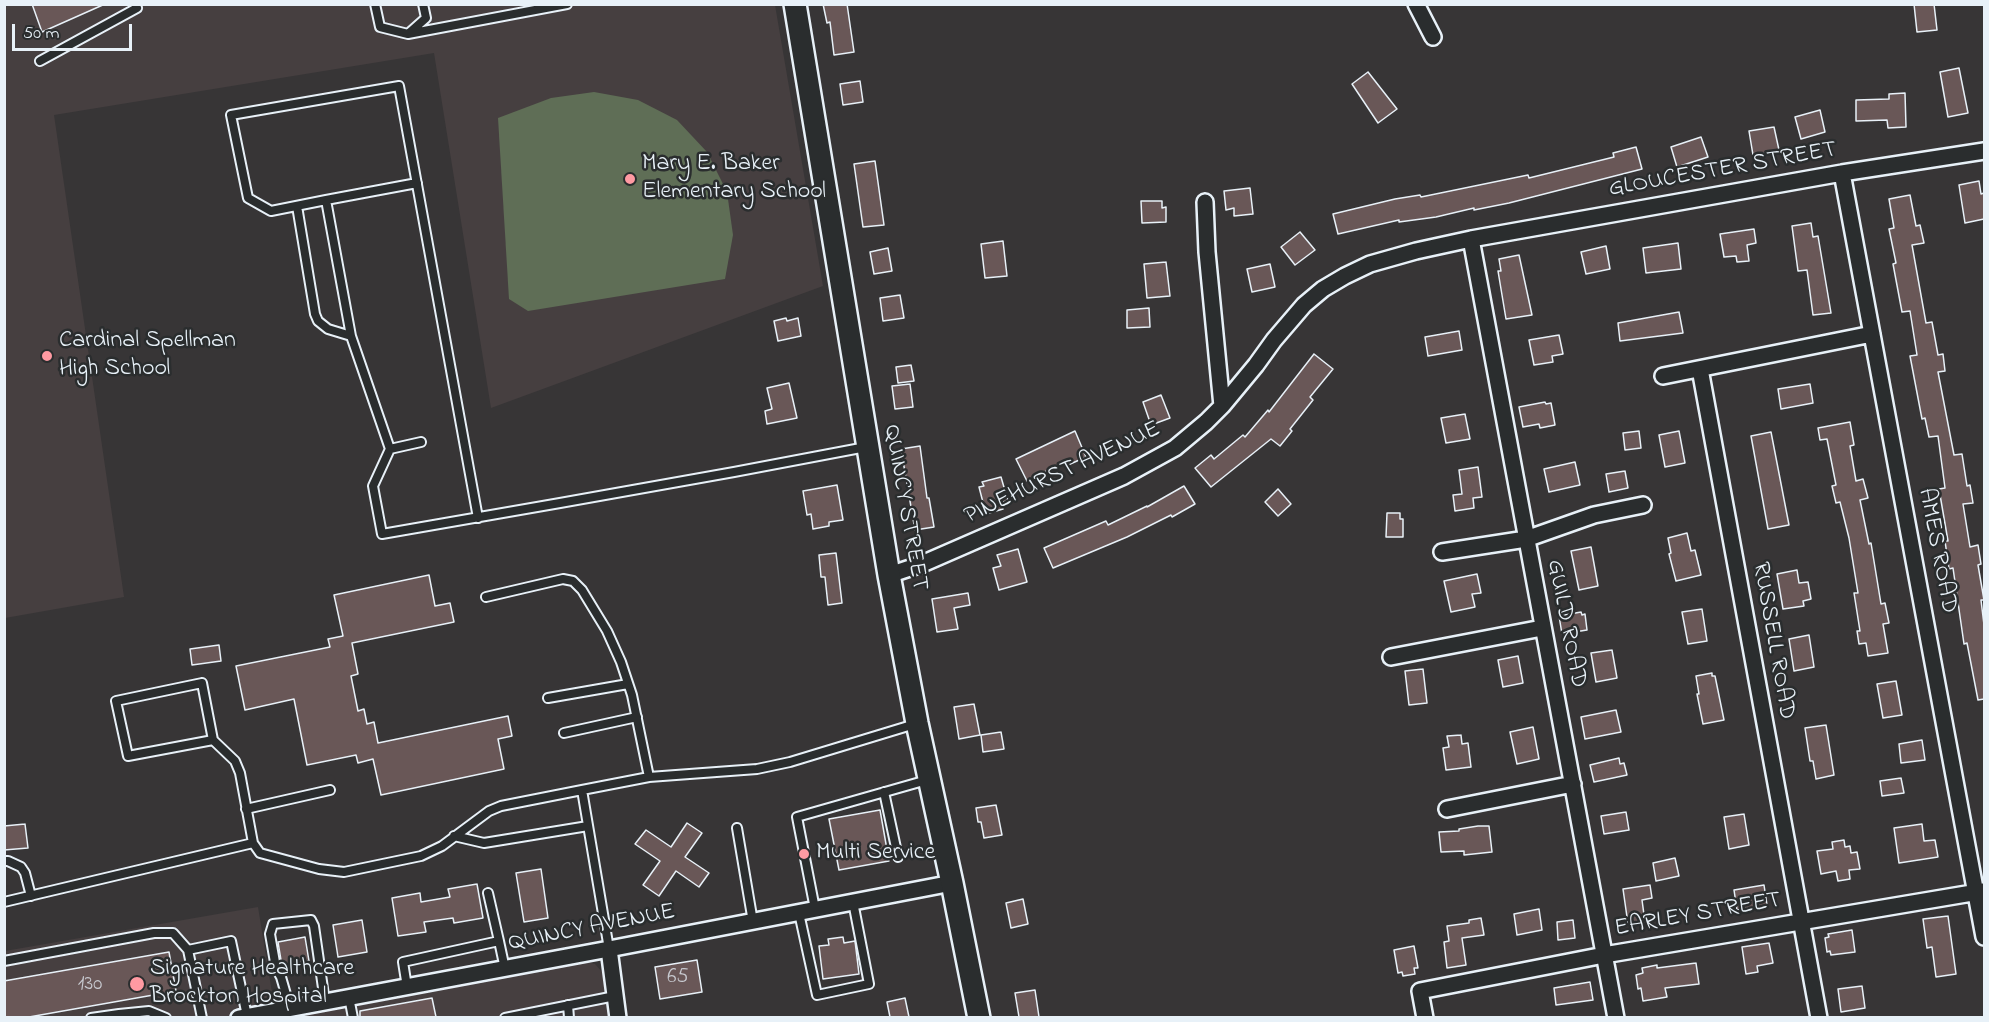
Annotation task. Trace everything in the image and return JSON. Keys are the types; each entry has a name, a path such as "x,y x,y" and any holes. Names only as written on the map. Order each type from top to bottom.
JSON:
{"main road":[{"name":"QUINCY STREET","path":"795,4 889,575 917,723 979,1017"}],"street":[{"path":"1416,4 1432,37"},
{"name":"GLOUCESTER STREET","path":"1471,239 1842,173 1984,151"},
{"name":"AMES ROAD","path":"1842,173 1981,891 1984,937"},
{"path":"1205,202 1207,252 1222,406"},
{"name":"PINEHURST AVENUE","path":"889,575 922,564 1143,466 1190,436 1222,406 1304,305 1323,290 1345,276 1382,260 1471,239"},
{"name":"GUILD ROAD","path":"1471,239 1616,1017"},
{"path":"1663,376 1872,334"},
{"name":"RUSSELL ROAD","path":"1700,369 1819,1017"},
{"path":"1442,552 1526,539 1594,516 1643,505"},
{"path":"1391,657 1542,628"},
{"path":"1447,809 1573,784"},
{"name":"QUINCY AVENUE","path":"243,1017 952,883"},
{"name":"EARLEY STREET","path":"1425,1017 1420,991 1800,920 1981,891"},
{"path":"609,949 618,1017"}],"lane":[{"path":"375,4 380,27 408,34 567,4"},
{"path":"408,34 426,18 423,4"},
{"path":"40,61 138,6"},
{"path":"417,183 271,211 248,198 231,115 399,86 417,183 478,518"},
{"path":"326,200 351,336 390,449 373,486 382,534 867,447"},
{"path":"297,206 315,314 318,321 328,329 351,336"},
{"path":"390,449 421,442"},
{"path":"486,597 564,579 573,581 582,590 607,631 621,662 637,717 649,777"},
{"path":"213,740 128,756 116,701 202,683 213,740 235,761 240,773 253,843 260,853 319,869 344,872 421,856 442,846 489,811 501,806 649,777 757,769 790,762 917,723"},
{"path":"548,698 628,684"},
{"path":"564,733 637,717"},
{"path":"815,909 797,817 929,779"},
{"path":"246,809 330,790"},
{"path":"582,790 609,949"},
{"path":"884,792 898,857"},
{"path":"454,836 484,843 588,826"},
{"path":"737,828 753,922"},
{"path":"4,902 253,843"},
{"path":"4,861 21,867 25,873 31,896"},
{"path":"488,893 505,969"},
{"path":"799,913 818,995 869,984 853,902"},
{"path":"290,1008 276,968 270,934 273,924 311,920 314,926 325,1002"},
{"path":"4,961 154,933 173,933 188,950 202,1017"},
{"path":"407,987 403,962 499,940"},
{"path":"188,950 231,941 243,1017"},
{"path":"505,1017 615,996"},
{"path":"349,997 353,1017"},
{"path":"568,1005 569,1017"},
{"path":"91,1017 119,1016 149,1011 166,1017"}],"shaded area":[{"name":"Mary E. Baker Elementary School","path":"5,5 775,5 823,286 491,408 434,53 54,115 124,597 5,618"},
{"name":"Signature Healthcare Brockton Hospital","path":"258,907 276,1017 5,1018 5,951"},
{"name":"Signature Healthcare Brockton Hospital","path":"587,962 595,964 602,972 608,1017 292,1018"}],"green space":[{"path":"594,92 638,100 677,120 707,152 727,192 733,235 725,279 528,311 509,299 498,118 551,98"}],"building":[{"path":"32,4 105,4 42,32"},
{"path":"823,4 847,4 854,52 834,55 830,22 827,23"},
{"path":"1914,4 1934,4 1937,30 1917,32"},
{"path":"1959,68 1968,113 1948,117 1940,72"},
{"path":"1368,72 1397,109 1378,123 1352,84"},
{"path":"860,81 863,102 843,105 840,84"},
{"path":"1905,93 1906,127 1888,128 1887,120 1856,121 1856,100 1889,99 1889,94"},
{"path":"1820,110 1825,132 1801,139 1795,117"},
{"path":"1774,127 1779,150 1753,155 1749,131"},
{"path":"1701,137 1708,157 1677,167 1671,147"},
{"path":"1636,147 1642,169 1509,203 1436,217 1399,222 1399,220 1338,234 1333,214 1395,199 1420,195 1421,197 1528,175 1529,178 1614,157 1613,153"},
{"path":"875,161 884,225 863,227 854,164"},
{"path":"1979,181 1981,194 1984,193 1984,219 1965,223 1959,185"},
{"path":"1250,188 1253,214 1234,216 1234,208 1226,210 1224,191"},
{"path":"1910,195 1916,226 1920,225 1924,243 1912,245 1926,323 1932,322 1938,355 1943,354 1945,371 1938,372 1954,455 1962,454 1967,486 1970,485 1973,503 1963,504 1970,547 1978,545 1981,564 1978,565 1984,600 1981,600 1984,625 1984,699 1978,700 1967,643 1964,644 1953,568 1949,569 1945,541 1948,541 1939,489 1945,488 1938,436 1929,437 1925,418 1922,419 1910,356 1917,355 1910,311 1902,312 1893,264 1896,263 1889,229 1894,228 1889,199"},
{"path":"1141,201 1162,201 1162,208 1166,207 1166,222 1142,223"},
{"path":"1811,223 1813,237 1818,236 1831,313 1813,315 1807,270 1798,271 1792,226"},
{"path":"1754,229 1756,243 1747,245 1749,261 1737,262 1736,256 1724,257 1720,234"},
{"path":"1300,232 1315,250 1295,265 1281,247"},
{"path":"1003,241 1007,276 985,278 981,244"},
{"path":"1678,243 1681,269 1646,273 1643,248"},
{"path":"1606,246 1610,269 1586,274 1581,252"},
{"path":"888,248 892,271 874,274 870,252"},
{"path":"1519,255 1532,315 1506,319 1498,271 1501,271 1499,259"},
{"path":"1166,262 1170,296 1147,298 1144,264"},
{"path":"1270,264 1275,287 1252,292 1247,269"},
{"path":"900,295 904,318 883,321 880,298"},
{"path":"1149,308 1150,327 1127,328 1127,310"},
{"path":"1679,312 1683,333 1620,341 1618,323"},
{"path":"786,318 787,321 798,318 801,336 778,341 774,321"},
{"path":"1459,331 1462,350 1428,356 1425,337"},
{"path":"1559,335 1563,354 1552,356 1553,362 1534,365 1529,340"},
{"path":"1314,354 1333,369 1310,397 1313,400 1290,429 1292,431 1280,446 1271,439 1211,487 1195,468 1211,455 1214,459 1243,435 1245,437 1268,410 1269,412"},
{"path":"911,365 914,381 898,383 896,367"},
{"path":"789,383 797,418 767,424 765,411 772,409 767,388"},
{"path":"910,384 913,407 895,409 892,386"},
{"path":"1810,384 1813,403 1781,409 1778,389"},
{"path":"1161,395 1170,418 1151,425 1143,402"},
{"path":"1545,402 1546,404 1551,403 1555,425 1540,428 1539,424 1523,427 1519,407"},
{"path":"1465,414 1470,439 1446,443 1441,418"},
{"path":"1850,422 1854,445 1850,446 1856,481 1863,479 1868,498 1860,500 1869,544 1871,543 1881,604 1885,603 1889,623 1883,624 1888,653 1868,656 1866,643 1859,644 1857,631 1860,631 1854,593 1858,593 1849,538 1840,502 1836,503 1832,486 1836,485 1827,439 1820,440 1818,428"},
{"path":"1075,431 1086,457 1068,465 1066,461 1027,481 1016,459"},
{"path":"1639,431 1641,448 1625,450 1623,433"},
{"path":"1679,431 1685,463 1665,467 1659,435"},
{"path":"1771,432 1789,525 1768,529 1751,436"},
{"path":"920,446 927,498 929,498 934,527 915,530 901,449"},
{"path":"1575,462 1580,485 1549,492 1544,469"},
{"path":"1478,467 1482,497 1473,498 1474,508 1455,511 1453,495 1462,494 1459,470"},
{"path":"1625,471 1628,488 1609,492 1606,474"},
{"path":"1001,477 1008,501 1002,502 1003,509 986,514 979,487 984,486 982,482"},
{"path":"837,485 843,520 829,522 829,526 813,529 811,514 807,515 803,491"},
{"path":"1184,486 1195,504 1172,517 1171,515 1127,537 1053,568 1044,548 1106,521 1108,525"},
{"path":"1278,489 1291,504 1278,516 1265,502"},
{"path":"1387,513 1400,513 1400,519 1403,519 1403,537 1386,537"},
{"path":"1687,533 1691,551 1695,550 1701,575 1676,581 1669,554 1671,553 1668,538"},
{"path":"1591,547 1598,586 1579,590 1571,551"},
{"path":"1018,549 1027,582 999,590 993,568 1001,566 997,555"},
{"path":"836,553 842,603 828,605 825,577 821,577 819,555"},
{"path":"1797,570 1799,583 1808,582 1811,599 1803,601 1804,606 1783,609 1777,574"},
{"path":"1477,574 1481,593 1472,594 1475,607 1451,612 1444,581"},
{"path":"429,575 435,606 450,603 454,622 352,643 358,674 351,676 358,711 364,709 367,724 374,722 378,743 508,716 512,736 498,739 504,769 381,795 373,759 358,763 356,755 307,765 294,699 245,710 236,666 330,647 328,639 343,636 334,595"},
{"path":"968,593 970,605 954,608 958,629 937,632 932,599"},
{"path":"1702,609 1707,641 1688,644 1682,612"},
{"path":"1581,612 1582,615 1585,614 1587,630 1562,634 1559,616"},
{"path":"1809,635 1814,667 1794,671 1789,639"},
{"path":"219,645 221,661 192,665 190,649"},
{"path":"1612,650 1617,678 1596,682 1591,653"},
{"path":"1518,656 1523,683 1503,687 1498,660"},
{"path":"1423,669 1427,703 1409,705 1405,671"},
{"path":"1712,673 1712,676 1715,676 1724,720 1703,724 1696,676"},
{"path":"1896,681 1902,715 1883,718 1877,684"},
{"path":"974,704 980,735 959,739 954,707"},
{"path":"1616,710 1621,732 1585,739 1581,717"},
{"path":"1826,725 1834,775 1816,779 1813,761 1810,761 1805,728"},
{"path":"1533,727 1539,759 1517,764 1510,732"},
{"path":"1001,732 1004,749 983,752 981,735"},
{"path":"1461,735 1462,744 1468,743 1471,767 1446,770 1443,748 1449,747 1447,736"},
{"path":"1922,740 1925,760 1901,763 1899,744"},
{"path":"1619,758 1620,764 1624,763 1627,775 1594,782 1590,765"},
{"path":"1901,778 1904,793 1882,796 1880,781"},
{"path":"996,805 1002,835 984,838 976,808"},
{"path":"880,810 889,861 839,870 829,819"},
{"path":"1626,812 1629,830 1604,834 1601,816"},
{"path":"1744,814 1749,845 1729,849 1724,817"},
{"path":"687,823 702,833 685,857 709,873 699,887 676,871 659,896 643,885 660,861 635,844 646,830 671,847"},
{"path":"25,824 28,848 4,850 4,826"},
{"path":"1922,824 1924,841 1935,840 1938,857 1899,863 1894,828"},
{"path":"1489,826 1492,852 1464,855 1464,851 1441,852 1439,832 1459,831 1459,829"},
{"path":"1844,840 1845,847 1850,846 1851,853 1857,852 1860,869 1849,870 1850,879 1838,881 1836,871 1821,874 1817,851 1833,849 1832,842"},
{"path":"1675,858 1679,876 1656,881 1653,863"},
{"path":"541,869 548,918 524,922 516,873"},
{"path":"477,884 483,918 454,923 453,918 424,922 426,932 398,936 392,898 420,893 421,902 450,897 448,889"},
{"path":"1650,885 1652,898 1642,900 1645,922 1628,924 1623,889"},
{"path":"1764,885 1767,905 1737,910 1734,890"},
{"path":"1023,899 1028,924 1011,928 1006,903"},
{"path":"1539,909 1542,930 1517,935 1514,914"},
{"path":"1948,916 1956,974 1936,977 1932,947 1927,948 1923,919"},
{"path":"1481,918 1484,935 1462,938 1466,965 1447,968 1444,942 1449,941 1447,926 1469,923 1469,920"},
{"path":"362,920 367,952 338,957 333,925"},
{"path":"1573,920 1575,938 1558,940 1557,922"},
{"path":"1852,930 1855,952 1831,955 1830,951 1827,952 1825,938 1829,937 1828,934"},
{"path":"305,937 309,961 282,966 278,942"},
{"path":"843,937 844,943 855,941 859,974 823,979 819,946 829,945 828,939"},
{"path":"1769,943 1773,963 1757,966 1758,972 1746,974 1742,947"},
{"path":"1414,946 1418,968 1414,968 1415,974 1403,976 1402,972 1398,973 1394,950"},
{"path":"169,952 176,991 29,1017 4,1017 4,981"},
{"path":"697,960 702,992 660,999 655,967"},
{"path":"1696,963 1699,984 1665,988 1667,997 1643,1001 1636,975 1643,973 1642,968"},
{"path":"1590,982 1593,1000 1556,1005 1554,988"},
{"path":"1862,986 1865,1008 1841,1012 1838,989"},
{"path":"1035,990 1039,1017 1019,1017 1015,993"},
{"path":"432,998 436,1017 360,1017 360,1011"},
{"path":"905,998 909,1017 890,1017 887,1002"}],"place":[{"name":"Mary E. Baker Elementary School","path":"630,179"},
{"name":"Cardinal Spellman High School","path":"47,356"},
{"name":"Multi Service","path":"804,854"},
{"name":"Signature Healthcare Brockton Hospital","path":"137,984"}]}
